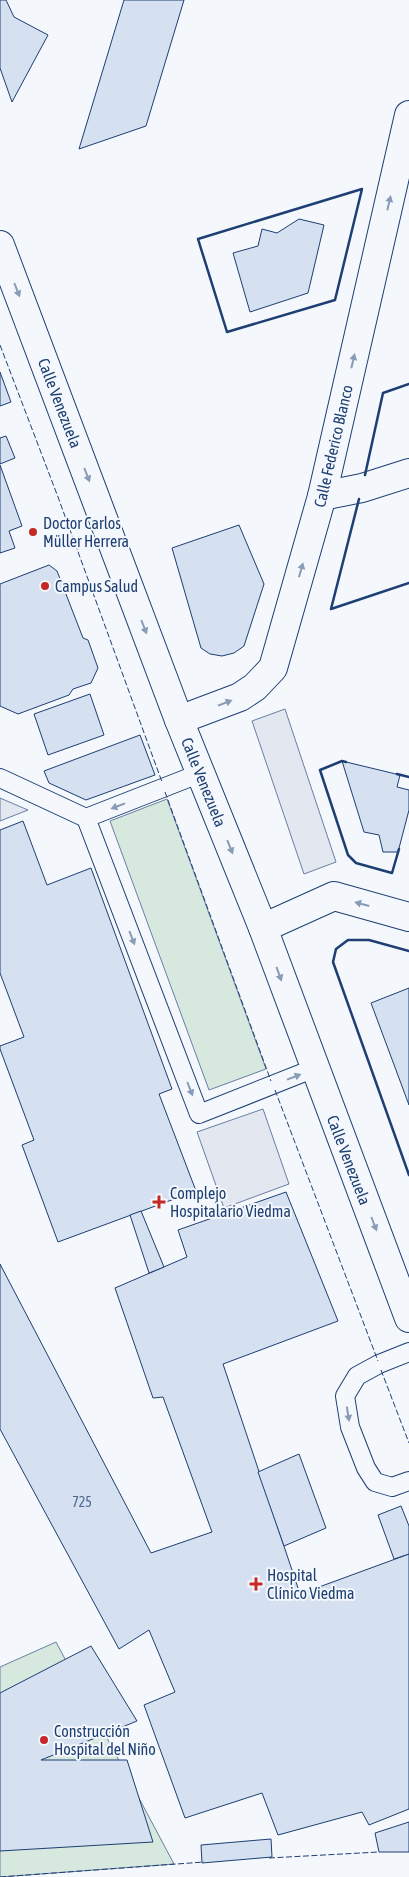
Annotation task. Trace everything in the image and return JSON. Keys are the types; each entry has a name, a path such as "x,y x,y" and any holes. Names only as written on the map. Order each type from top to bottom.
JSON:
{"street":[{"name":"Calle Federico Blanco","path":"180,720 240,697 255,686 273,668 322,496 409,115"},
{"name":"Calle Venezuela","path":"0,245 180,720 263,928 409,1318"},
{"path":"322,496 362,488 409,473"},
{"path":"263,928 334,896 409,917"}],"lane":[{"path":"86,818 201,773"},
{"path":"0,778 86,818 199,1114 315,1068"},
{"path":"409,1352 379,1364 357,1376 345,1396 350,1427 366,1468 375,1482 392,1487 409,1481"}],"shaded area":[{"path":"285,709 336,862 304,874 252,721"},
{"path":"0,798 28,810 0,821"},
{"path":"167,799 266,1069 209,1090 110,821"},
{"path":"263,1109 289,1184 224,1208 197,1132"},
{"name":"Construcción Hospital del Niño","path":"56,1642 174,1864 0,1877 0,1667"}],"building":[{"path":"0,0 6,0 14,17 48,35 12,102 0,68"},
{"path":"124,0 184,0 146,126 79,149"},
{"path":"299,219 324,225 308,293 250,312 233,253 258,246 262,229 277,233"},
{"path":"0,372 11,402 0,406"},
{"path":"6,436 15,458 0,464 0,438"},
{"path":"0,465 22,526 9,531 15,548 0,553"},
{"path":"239,525 264,584 244,646 234,653 222,656 210,654 201,648 172,548"},
{"path":"49,565 57,571 83,638 88,640 98,668 91,683 73,689 69,695 18,714 0,706 0,584"},
{"path":"90,694 104,735 48,755 34,714"},
{"path":"140,735 155,775 86,800 49,783 44,771"},
{"path":"342,761 400,775 397,787 409,790 409,810 398,852 383,852 379,835 364,832"},
{"path":"23,821 47,885 91,868 172,1089 159,1094 196,1191 58,1242 22,1145 34,1140 0,1049 0,1046 24,1037 0,973 0,830"},
{"path":"409,988 409,1105 371,1003"},
{"name":"Hospital Clínico Viedma","path":"286,1192 338,1321 223,1364 300,1594 409,1554 409,1809 369,1825 362,1812 278,1835 262,1793 185,1818 144,1705 175,1692 149,1630 119,1649 0,1429 0,1264 151,1553 212,1532 163,1397 153,1398 115,1288 187,1257 178,1230"},
{"path":"141,1211 164,1267 149,1273 130,1215"},
{"path":"299,1454 326,1528 284,1546 258,1472"},
{"path":"401,1506 409,1526 409,1554 394,1559 378,1515"},
{"name":"Construcción Hospital del Niño","path":"91,1646 137,1721 41,1760 127,1760 153,1842 0,1851 0,1693"},
{"path":"409,1822 409,1852 379,1852 375,1833"},
{"path":"271,1839 272,1857 202,1863 201,1845"}],"fence":[{"path":"0,345 58,497 162,782"},
{"path":"165,792 271,1081"},
{"path":"275,1090 378,1361"},
{"path":"381,1370 409,1443"},
{"path":"269,1858 379,1852"},
{"path":"0,1877 204,1862"}],"wall":[{"path":"362,189 335,300 227,332 198,239 362,189"},
{"path":"365,475 383,393 409,384"},
{"path":"359,499 331,609 409,583"},
{"path":"346,762 342,761 320,770 348,855 356,863 392,873 399,849"},
{"path":"397,774 409,777"},
{"path":"409,951 369,940 348,940 336,949 333,962 409,1175"}],"place":[{"name":"Doctor Carlos Müller Herrera","path":"33,532"},
{"name":"Campus Salud","path":"45,586"},
{"name":"Complejo Hospitalario Viedma","path":"159,1202"},
{"name":"Hospital Clínico Viedma","path":"256,1584"},
{"name":"Construcción Hospital del Niño","path":"44,1740"}]}
